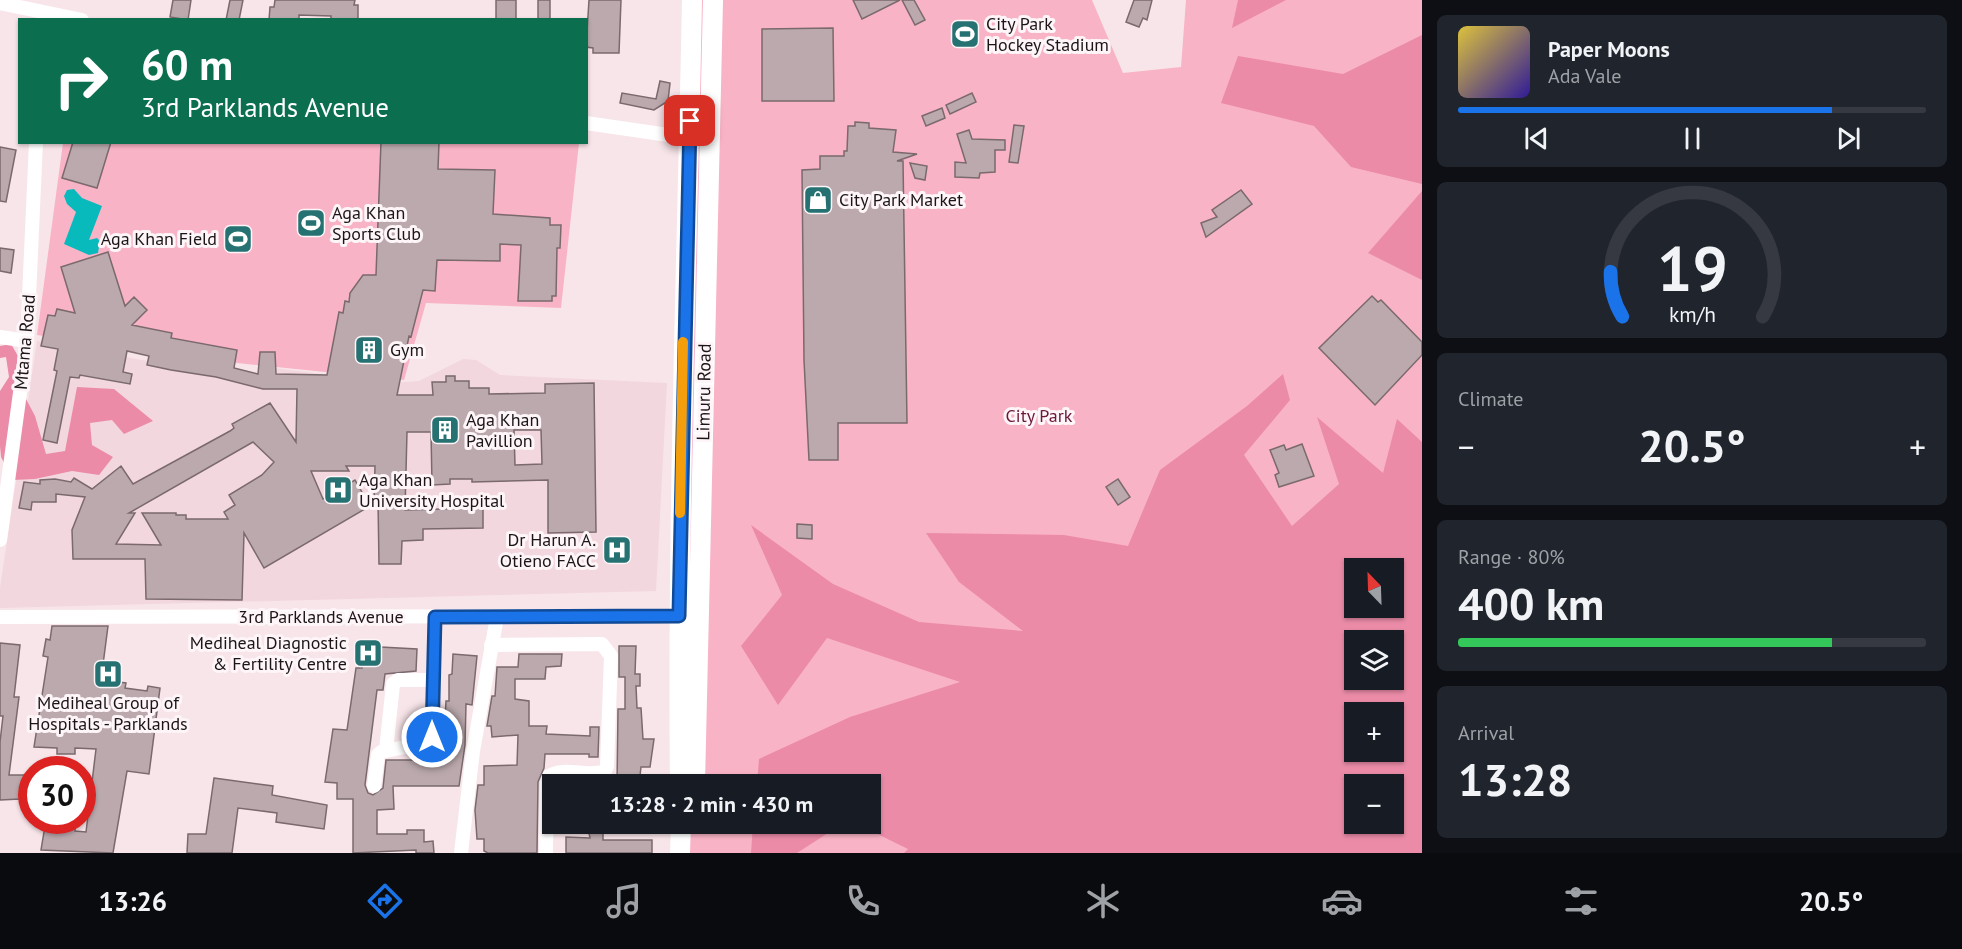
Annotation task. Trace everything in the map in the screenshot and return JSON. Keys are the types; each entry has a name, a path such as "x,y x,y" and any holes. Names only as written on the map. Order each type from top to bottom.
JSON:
{"main road":[{"name":"Limuru Road","path":"681,774 679,616 692,0"},
{"name":"Limuru Road","path":"695,774 713,0"},
{"path":"679,616 698,617"},
{"path":"680,853 681,834"},
{"path":"693,853 694,834"}],"street":[{"path":"0,3 73,18"},
{"path":"588,123 689,138"},
{"name":"Mtama Road","path":"0,540 27,341 36,144"},
{"path":"0,337 27,341"},
{"name":"3rd Parklands Avenue","path":"0,617 679,616"},
{"path":"374,786 378,755 387,750 424,744 432,737 435,617"},
{"path":"461,853 473,751 497,617"},
{"path":"491,645 602,644 611,656 607,766 605,771 597,774 559,772 549,776 546,853"},
{"path":"387,750 393,684 398,680 432,680"}],"shaded area":[{"path":"1238,0 1286,0 1232,28"},
{"path":"1422,35 1422,184 1351,167 1314,126 1221,103 1238,56 1343,74"},
{"path":"1422,191 1422,280 1368,253"},
{"name":"Aga Khan University Hospital","path":"37,341 258,381 274,368 393,383 419,381 463,359 476,360 500,375 667,383 656,591 0,608 0,588"},
{"path":"11,344 18,356 15,378 35,416 46,454 65,451 77,387 114,389 153,421 124,434 112,420 90,423 92,445 113,457 99,475 72,471 35,479 13,480 1,457 0,446 0,391 9,377 6,357 0,358 0,346"},
{"path":"1283,374 1290,400 1244,455 1292,526 1339,484 1317,417 1383,473 1397,419 1422,442 1422,853 904,853 908,849 877,834 881,834 881,774 758,774 759,759 850,717 960,682 827,638 778,705 741,646 782,595 751,525 833,584 919,622 1023,631 959,582 926,533 1064,535 1128,546 1160,470 1247,406"},
{"path":"752,834 826,834 797,853 751,853"}],"green space":[{"name":"City Park","path":"696,0 1092,0 1123,73 1181,67 1186,0 1422,0 1422,853 678,853 679,834 881,834 881,774 680,774"},
{"name":"Aga Khan Sports Club","path":"63,144 579,144 561,308 426,303 404,380 237,363 37,335"}],"water":[{"path":"74,189 82,198 102,206 89,240 97,238 100,241 98,253 89,255 64,244 76,212 67,204 64,196 67,190"}],"building":[{"path":"173,0 191,0 188,18 170,17"},
{"path":"230,0 243,0 239,18 226,18"},
{"path":"275,0 355,0 354,5 358,5 358,18 299,15 299,18 269,18 270,7 274,7"},
{"path":"496,0 516,0 516,18 496,18"},
{"path":"538,0 550,0 550,18 538,18"},
{"path":"589,0 621,0 619,53 593,53 593,48 588,47"},
{"path":"853,0 900,0 862,19"},
{"path":"902,0 914,0 925,20 915,25"},
{"path":"1134,0 1152,0 1147,20 1143,18 1139,27 1126,22"},
{"path":"833,28 834,101 762,101 762,29"},
{"path":"660,81 670,83 668,101 654,110 620,103 622,93 656,99"},
{"path":"972,93 976,102 950,114 946,105"},
{"path":"942,108 945,118 926,126 922,116"},
{"path":"855,122 869,123 869,128 896,130 893,152 917,154 897,161 903,161 907,423 838,423 838,460 809,460 804,360 802,170 820,169 820,156 844,156 844,151 847,151 848,126 855,126"},
{"path":"1014,125 1024,126 1018,163 1009,162"},
{"path":"969,130 972,139 1005,140 1005,150 995,150 995,172 980,173 979,178 955,177 955,162 966,163 957,134"},
{"path":"72,144 110,144 97,188 62,178"},
{"path":"381,144 439,144 438,169 495,170 493,214 550,218 550,225 561,225 560,248 557,248 556,296 552,296 552,301 518,301 521,245 500,244 500,261 437,260 435,291 423,290 411,337 409,336 397,395 433,395 432,382 446,382 446,376 455,376 455,381 469,381 469,388 489,388 489,394 545,393 545,384 594,383 596,532 548,533 548,480 472,482 472,479 450,479 450,484 432,485 431,432 407,432 405,510 483,508 483,528 423,529 423,540 402,541 401,564 379,564 378,501 374,503 375,466 346,466 349,471 311,471 323,499 355,480 370,506 264,568 244,533 242,600 146,599 145,559 73,559 72,530 85,497 56,494 56,502 32,502 31,510 19,508 24,482 40,484 40,480 55,479 71,482 74,478 92,489 121,466 133,484 230,431 234,428 232,424 270,403 296,442 297,389 263,389 216,377 147,365 149,356 127,351 123,372 132,374 130,384 80,375 79,378 70,377 57,443 43,440 57,371 54,370 58,349 41,346 48,315 55,316 57,309 75,313 61,267 108,252 125,306 134,297 147,310 132,325 172,333 171,338 237,350 234,368 258,374 260,352 275,352 276,374 327,375 339,312 343,313 345,301 349,302 350,293 363,275 376,275","holes":["514,430 541,430 542,464 515,465","253,442 274,462 262,475 229,495 235,505 224,512 228,519 186,519 186,515 176,515 176,513 142,513 161,545 116,544 135,513 129,513"]},
{"path":"0,147 16,150 6,202 0,201"},
{"path":"910,163 927,166 925,180 915,178"},
{"path":"1241,190 1252,204 1206,237 1201,223 1217,217 1212,210"},
{"path":"0,248 14,250 11,273 0,271"},
{"path":"1372,296 1378,302 1381,300 1422,342 1422,355 1375,405 1319,348"},
{"path":"1302,444 1314,476 1279,487 1275,475 1279,473 1270,450 1284,445 1286,450"},
{"path":"1118,479 1130,497 1118,505 1106,487"},
{"path":"797,524 812,525 812,539 797,538"},
{"path":"52,626 108,626 101,680 126,683 125,688 147,691 148,686 160,688 149,774 127,771 113,853 41,850 44,834 96,834 96,749 75,748 75,754 57,754 57,748 34,747 48,657 43,656 46,639 50,640"},
{"path":"0,643 20,645 14,697 19,697 9,775 18,775 18,799 0,800 0,742 3,716 0,716"},
{"path":"362,646 417,649 416,671 385,674 383,690 377,690 365,785 368,793 373,795 383,788 386,760 443,760 441,719 445,719 446,701 449,701 449,675 452,674 453,654 477,656 472,705 466,704 465,745 459,786 393,786 394,809 377,810 377,834 407,834 407,830 424,830 424,842 433,841 434,853 416,853 416,850 353,853 353,799 337,799 337,783 325,782 333,729 347,730 356,668 362,668"},
{"path":"619,646 636,646 635,674 640,674 640,686 636,686 637,708 641,708 643,739 654,739 650,767 641,767 640,774 617,774 618,709 625,709 625,677 619,677"},
{"path":"519,654 562,654 561,666 546,667 545,679 515,679 515,699 529,701 529,726 547,726 546,734 590,736 590,727 599,727 598,757 589,757 589,754 545,754 544,768 538,782 537,853 488,853 484,851 484,839 477,839 475,810 478,785 484,785 484,766 517,765 518,735 492,737 491,726 487,726 492,696 495,696 497,667 518,667"},
{"path":"214,778 273,786 272,795 327,805 324,829 276,822 277,813 238,808 232,853 187,853 188,834 206,834"},
{"path":"589,834 603,834 603,840 652,840 652,853 566,853 566,837 590,838"}],"slow traffic":[{"path":"680,513 683,342"}],"place":[{"name":"City Park Hockey Stadium","path":"965,34"},
{"name":"City Park Market","path":"818,200"},
{"name":"Aga Khan Sports Club","path":"311,223"},
{"name":"Aga Khan Field","path":"238,239"},
{"name":"Gym","path":"369,350"},
{"name":"Aga Khan Pavillion","path":"445,430"},
{"name":"Aga Khan University Hospital","path":"338,490"},
{"name":"Dr Harun A. Otieno FACC","path":"617,550"},
{"name":"Mediheal Diagnostic & Fertility Centre","path":"368,653"},
{"name":"Mediheal Group of Hospitals - Parklands","path":"108,674"}],"route":[{"path":"432,737 435,617 679,616 681,412 690,121"}]}
